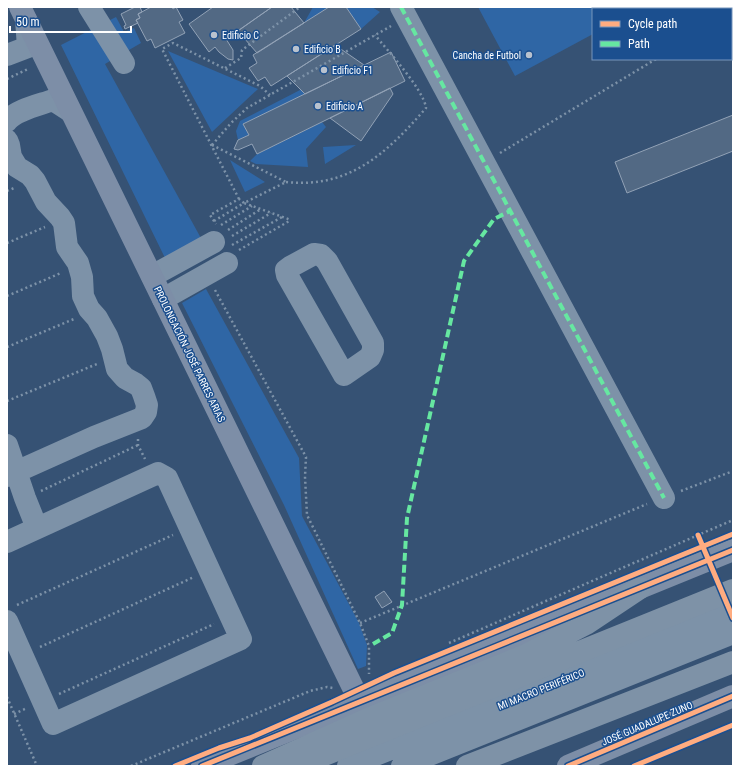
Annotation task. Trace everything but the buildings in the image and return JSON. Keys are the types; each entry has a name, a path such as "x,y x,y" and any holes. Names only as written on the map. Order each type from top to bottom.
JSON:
{"highway":[{"path":"263,766 368,719 524,656 586,624 640,588"},
{"path":"297,766 733,590"},
{"path":"468,766 733,662"}],"main road":[{"name":"PROLONGACIÓN JOSÉ PARRES ARIAS","path":"23,14 43,63 70,111 152,276 360,702"},
{"path":"202,766 733,550"},
{"name":"JOSÉ GUADALUPE ZUNO","path":"568,766 733,696"}],"street":[{"path":"89,7 124,63"},
{"path":"403,12 664,498"},
{"path":"7,55 28,47 23,14"},
{"path":"7,64 43,63 46,89 7,106"},
{"path":"7,121 10,116 17,112 53,100 70,111"},
{"path":"7,140 11,157 17,167 30,175 35,181 46,202 60,217 64,224 67,247 78,263 82,277 83,296 89,309 97,318 107,336 117,369 125,378 141,388 147,405 146,412 142,418 10,473"},
{"path":"152,276 224,240"},
{"path":"163,299 224,240"},
{"path":"314,254 321,255 327,261 373,343 373,350 370,356 344,375 287,275 286,270 314,254"},
{"path":"7,445 10,473 32,530"},
{"path":"10,473 25,498 32,530"},
{"path":"7,542 158,473 167,478 241,639 53,724 22,655 11,614"},
{"name":"MI MACRO PERIFÉRICO","path":"348,766 733,612"},
{"name":"MI MACRO PERIFÉRICO","path":"402,766 733,633"}],"path":[{"path":"224,68 241,58 242,50 300,7"},
{"path":"212,145 231,123 247,108 375,35 403,12"},
{"path":"212,145 286,182 314,183 338,178 365,166 392,144 426,108 420,91 375,35"},
{"path":"224,240 291,220 244,203 239,198 162,49 173,43 260,86 270,95"},
{"path":"484,162 654,60"},
{"path":"7,79 43,63"},
{"path":"224,240 244,203 286,182"},
{"path":"210,215 239,198"},
{"path":"224,240 253,206"},
{"path":"224,240 261,209"},
{"path":"224,240 271,213"},
{"path":"224,240 282,217"},
{"path":"7,243 48,226"},
{"path":"7,296 64,272"},
{"path":"211,284 306,457 305,477 307,515 360,623 369,646 369,674"},
{"path":"7,347 78,318"},
{"path":"7,401 104,361"},
{"path":"25,498 138,445"},
{"path":"360,623 733,471"},
{"path":"444,645 733,520"},
{"path":"11,614 179,532"},
{"path":"698,536 708,560"},
{"path":"22,655 199,575"},
{"path":"130,766 310,691 327,687 338,688"},
{"path":"7,697 37,766"}],"shaded area":[{"path":"313,7 329,7 304,23"},
{"path":"346,7 372,7 380,12 361,29"},
{"name":"Cancha de Futbol","path":"478,7 643,7 592,8 592,35 515,76"},
{"path":"116,17 124,32 134,28 141,43 105,64 202,240 166,260 61,45"},
{"path":"168,51 258,89 212,132"},
{"path":"302,89 305,94 244,124 249,135 238,140 236,131 240,121"},
{"path":"322,122 326,127 306,149 308,167 256,164 250,161 257,154"},
{"path":"356,145 325,164 323,147"},
{"path":"230,160 265,182 245,192"},
{"path":"206,289 299,458 302,516 359,623 367,645 366,666 358,669 284,505 182,303"}],"marked path":[{"path":"401,7 664,498"},
{"path":"373,644 392,633 402,605 407,518 464,261 494,219 510,211"}],"cycle path":[{"path":"175,766 219,748 250,738 394,673 733,534"},
{"path":"698,535 733,618"},
{"path":"202,766 733,550"},
{"path":"568,766 733,696"},
{"path":"634,766 733,725"}],"place":[{"name":"Edificio C","path":"214,35"},
{"name":"Edificio B","path":"296,49"},
{"name":"Cancha de Futbol","path":"529,55"},
{"name":"Edificio F1","path":"324,70"},
{"name":"Edificio A","path":"318,106"}]}
